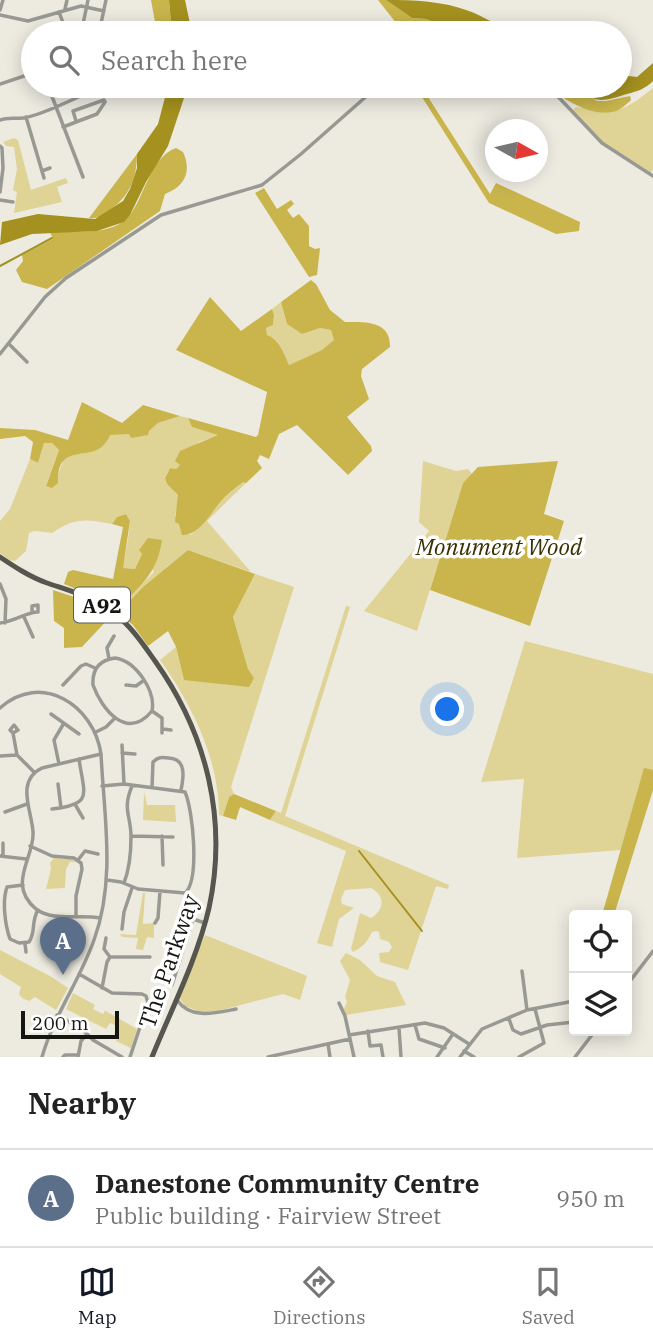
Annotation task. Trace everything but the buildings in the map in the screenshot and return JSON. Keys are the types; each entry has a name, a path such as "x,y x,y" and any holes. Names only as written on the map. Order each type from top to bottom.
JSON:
{"main road":[{"name":"The Parkway","path":"0,557 44,582 88,597 116,614 140,639 177,694 202,750 213,804 214,874 205,923 152,1057"}],"street":[{"path":"3,0 0,13 28,21 81,6 104,11"},
{"path":"65,9 67,0"},
{"path":"83,21 88,0"},
{"path":"102,21 106,0"},
{"path":"59,12 62,21"},
{"path":"0,85 21,77"},
{"path":"53,98 83,177"},
{"path":"0,120 26,117 75,98"},
{"path":"0,354 45,298 66,278 161,215 262,185 364,98"},
{"path":"559,98 602,143 653,176"},
{"path":"63,127 97,114 104,100 73,111 76,122"},
{"path":"26,117 44,178"},
{"path":"0,146 3,159 0,192"},
{"path":"42,171 50,168"},
{"path":"0,200 13,202"},
{"path":"8,344 27,362"},
{"path":"7,585 1,586 6,599 2,623 24,617 32,611"},
{"path":"24,617 33,637"},
{"path":"30,631 37,628"},
{"path":"108,659 107,648 114,636"},
{"path":"108,659 123,659 129,663 152,695 152,711 143,720 135,723 114,718 93,685 95,668 108,659"},
{"path":"63,683 81,666 86,664 95,668"},
{"path":"126,685 136,686 143,681"},
{"path":"0,708 6,702 25,695 58,696 71,702 85,715 96,732 101,754 107,848 106,880 100,919 93,943 57,1015 42,1057"},
{"path":"152,711 162,718 163,731 171,730"},
{"path":"51,722 53,715 79,734"},
{"path":"96,732 106,727 114,718"},
{"path":"59,764 54,740 64,723"},
{"path":"13,733 17,755 34,772"},
{"path":"122,745 124,784"},
{"path":"122,752 135,754"},
{"path":"34,772 101,754"},
{"path":"0,756 17,755"},
{"path":"152,788 153,762 158,757 175,758 182,766 184,780 181,790"},
{"path":"52,809 76,806 83,799 79,759"},
{"path":"34,772 26,794 33,831 23,885 27,896 38,910 57,916 100,919"},
{"path":"58,784 57,794 61,808"},
{"path":"103,786 124,784 181,790 187,797 194,861 190,888 185,893 132,888 124,883 106,880"},
{"path":"124,883 131,836 126,807 132,785"},
{"path":"9,811 27,804"},
{"path":"76,806 83,818"},
{"path":"131,836 173,836"},
{"path":"162,836 163,865"},
{"path":"3,843 2,856 26,859"},
{"path":"30,846 52,856 78,860 82,869 76,896 76,916"},
{"path":"78,860 85,851 98,854"},
{"path":"23,885 7,887 5,913 10,939 25,944"},
{"path":"122,929 132,888"},
{"path":"155,923 161,919 160,891"},
{"path":"172,985 197,906"},
{"path":"25,944 32,938 33,918 38,910"},
{"path":"193,919 205,923"},
{"path":"102,988 110,957 104,949 106,938"},
{"path":"25,944 26,952"},
{"path":"632,978 653,951"},
{"path":"110,957 139,954 150,957"},
{"path":"522,971 527,1010"},
{"path":"79,975 112,993 146,996 148,1003 130,1057"},
{"path":"515,978 522,978"},
{"path":"176,998 182,1007"},
{"path":"460,1057 480,1030 527,1010 569,1002"},
{"path":"339,1003 345,1016 354,1057"},
{"path":"171,1010 182,1007 205,1014 236,1009"},
{"path":"519,1057 544,1043 535,1009"},
{"path":"57,1015 121,1057"},
{"path":"509,1019 513,1030 519,1034 569,1023"},
{"path":"268,1057 328,1044 368,1031 415,1025 432,1024 469,1044"},
{"path":"415,1025 419,1038 445,1048"},
{"path":"399,1028 401,1057"},
{"path":"368,1031 371,1052"},
{"path":"63,1057 77,1056 81,1041 87,1034"},
{"path":"437,1057 453,1034"},
{"path":"575,1057 591,1036"},
{"path":"328,1044 330,1057"},
{"path":"370,1046 381,1045 383,1057"},
{"path":"296,1051 297,1057"},
{"path":"464,1051 474,1057"}],"shaded area":[{"path":"169,0 185,0 189,21 171,21"},
{"path":"386,0 449,5 491,21 431,21 412,18"},
{"path":"653,63 653,81 632,92 632,76 637,77"},
{"path":"653,88 651,173 602,141 573,110 576,107 618,110"},
{"path":"165,98 184,98 168,146 124,222 97,231 32,234 0,245 2,222 38,214 95,219 123,201 137,168 137,154 158,124"},
{"path":"14,138 18,140 31,190 66,178 68,183 57,187 62,202 14,213 17,192 13,190 17,169 14,147 6,146 3,142"},
{"path":"281,302 287,324 302,334 320,328 331,330 335,340 322,350 289,365 278,343 267,336 266,328 273,325 272,309"},
{"path":"180,416 188,418 192,427 220,435 199,442 176,469 170,468 165,477 167,484 178,495 175,515 190,535 223,499 243,482 246,483 207,521 251,572 188,550 143,587 118,613 116,610 154,572 142,554 135,569 122,568 130,521 126,514 117,517 112,524 80,521 67,524 52,533 29,533 26,551 15,561 0,553 0,521 10,509 30,459 38,463 44,443 52,443 59,450 46,485 58,483 64,458 70,454 83,454 110,435 149,431 158,423"},
{"path":"423,461 456,471 468,469 472,474 463,483 417,631 364,611 429,531 419,522"},
{"path":"255,574 294,587 231,787 234,794 229,797 223,816 219,815 214,773 202,733 183,695 160,660 176,647 184,680 254,678 248,669 233,617"},
{"path":"346,606 350,607 285,816 449,885 448,889 436,886 408,970 380,962 379,953 389,952 392,947 389,942 380,939 379,932 372,932 364,944 353,952 351,949 360,913 371,918 381,907 379,895 371,888 345,890 342,904 354,908 339,919 332,947 317,943 346,851 270,820 276,811 281,813"},
{"path":"525,641 653,674 653,770 644,769 621,850 517,858 524,779 481,782"},
{"path":"144,792 147,805 175,805 176,822 143,820"},
{"path":"54,858 77,862 70,862 66,869 65,888 46,889 50,863"},
{"path":"143,893 143,924 154,923 154,938 147,937 143,950 136,949 138,938 123,937 119,934 136,935"},
{"path":"205,935 307,976 300,1000 283,994 214,1012 201,1012 185,1006 179,997"},
{"path":"0,950 68,988 56,1010 35,997 29,1001 22,998 19,994 21,987 0,974"},
{"path":"346,953 360,960 377,976 395,982 406,1005 346,1015 345,997 350,980 340,961"},
{"path":"73,993 95,1005 93,1009 103,1014 105,1011 102,1009 137,1029 131,1048 116,1041 118,1037 114,1034 117,1026 110,1023 106,1029 66,1009"}],"green space":[{"path":"151,0 169,0 171,21 155,21"},
{"path":"378,0 386,0 412,18 431,21 395,21"},
{"path":"423,98 429,98 490,194 496,183 580,222 579,231 556,234 489,203"},
{"path":"564,98 631,100 622,108 604,113"},
{"path":"176,148 183,152 187,172 178,187 165,194 160,211 47,289 22,282 16,270 23,261 22,255 53,239 50,232 98,231 124,221 131,214 159,161"},
{"path":"137,154 134,178 123,199 103,215 89,218"},
{"path":"264,188 277,209 291,200 294,204 287,210 293,218 299,214 309,226 309,246 320,248 317,275 309,277 255,193"},
{"path":"311,280 330,310 345,322 375,324 386,332 389,338 390,347 362,369 361,376 369,399 347,417 371,446 372,451 348,475 297,425 279,434 269,459 260,455 257,461 262,468 246,483 243,482 227,495 201,527 182,535 179,524 175,522 178,495 165,478 170,468 176,469 180,465 175,461 180,451 218,435 192,427 188,418 256,437 267,392 176,350 210,297 241,331 272,309 273,325 266,328 267,335 278,343 289,365 322,350 334,340 331,330 320,328 302,334 287,324 281,302"},
{"path":"82,402 122,423 143,405 180,416 158,423 148,435 131,438 129,434 110,435 104,445 96,450 64,460 59,469 58,483 52,488 46,486 59,450 52,443 44,443 38,463 30,459 33,442 25,436 0,439 0,428 35,430 68,440"},
{"name":"Monument Wood","path":"558,461 544,514 564,521 530,626 430,590 463,483 478,467"},
{"path":"126,514 130,521 123,568 135,569 142,554 139,550 148,538 162,540 160,552 151,571 116,610 98,598 64,584 68,572 73,570 113,579 123,527 112,524 117,517"},
{"path":"188,550 255,574 233,617 248,669 254,678 249,687 184,680 176,647 168,631 148,646 133,625 118,613 143,587"},
{"path":"53,590 83,600 111,616 82,647 64,648 64,628 54,621"},
{"path":"644,768 653,770 653,790 616,910 603,910"},
{"path":"234,794 276,811 270,820 240,807 236,820 223,816 229,797"}],"waterway":[{"path":"0,266 52,238"},
{"path":"359,851 422,931"}],"place":[{"name":"Danestone Community Centre","path":"63,975"}]}
